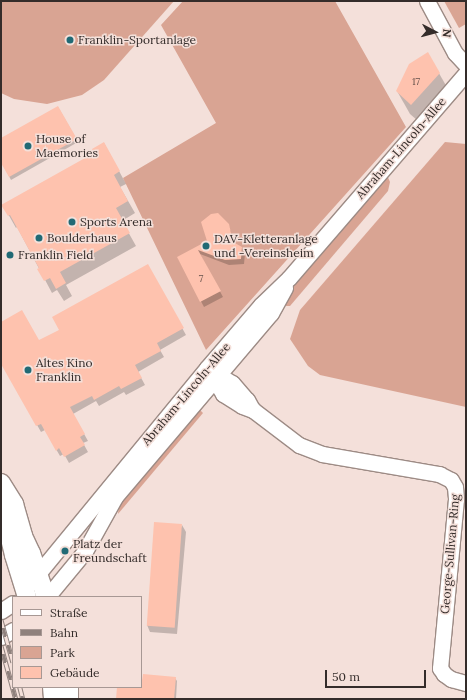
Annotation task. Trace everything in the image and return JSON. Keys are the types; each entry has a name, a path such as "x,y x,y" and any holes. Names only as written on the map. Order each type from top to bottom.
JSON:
{"street":[{"path":"427,1 455,53 466,65"},
{"name":"Abraham-Lincoln-Allee","path":"47,596 85,550 115,497 213,374 261,305 289,278 466,74"},
{"name":"Abraham-Lincoln-Allee","path":"22,596 87,515 213,374"},
{"name":"George-Sullivan-Ring","path":"213,374 222,394 242,406 253,410 299,445 322,454 439,474 451,480 455,487 456,499 440,668 444,674 452,679 466,683"},
{"path":"1,483 14,504 23,536 46,596"},
{"path":"1,502 21,596"},
{"name":"Abraham-Lincoln-Allee","path":"1,611 12,603"},
{"path":"1,637 12,631"},
{"path":"52,688 53,699"},
{"path":"69,688 69,699"}],"green space":[{"name":"Franklin-Sportanlage","path":"1,1 174,1 104,80 82,95 47,104 14,99 1,93"},
{"path":"183,1 335,1 406,127 206,350 123,178 216,123 161,25"},
{"path":"444,1 466,1 466,24 459,28"},
{"path":"445,142 466,144 466,407 320,375 308,366 290,339 300,310"},
{"path":"387,175 390,182 388,191 290,306 282,306 293,285"},
{"path":"200,410 203,413 118,514 119,505 132,488"}],"building":[{"path":"428,52 440,73 411,105 396,91 409,64"},
{"path":"58,106 77,139 9,177 1,163 1,138"},
{"name":"Sports Arena","path":"104,142 120,171 114,175 128,201 116,208 130,233 60,272 66,283 56,289 50,278 44,281 37,269 39,268 10,215 8,216 1,205 94,153 92,149"},
{"path":"218,213 229,224 233,242 242,247 241,259 225,260 198,250 221,291 200,302 177,257 207,241 201,222 211,214"},
{"path":"148,264 184,328 157,343 161,351 135,365 142,378 121,389 119,386 94,400 92,396 70,407 85,434 80,437 85,445 64,457 59,448 56,451 41,424 36,426 1,364 1,322 22,310 39,340 59,330 52,317"},
{"path":"154,522 182,524 175,628 147,626"},
{"path":"143,674 176,677 174,699 116,699 117,688 142,688"}],"railway":[{"path":"1,619 12,658"},
{"path":"1,645 12,685"},
{"path":"13,688 16,699"},
{"path":"20,688 23,699"}],"place":[{"name":"Franklin-Sportanlage","path":"70,40"},
{"name":"House of Maemories","path":"28,146"},
{"name":"Sports Arena","path":"72,222"},
{"name":"Boulderhaus","path":"39,238"},
{"name":"DAV-Kletteranlage und -Vereinsheim","path":"206,246"},
{"name":"Franklin Field","path":"10,255"},
{"name":"Altes Kino Franklin","path":"28,370"},
{"name":"Platz der Freundschaft","path":"65,551"}]}
